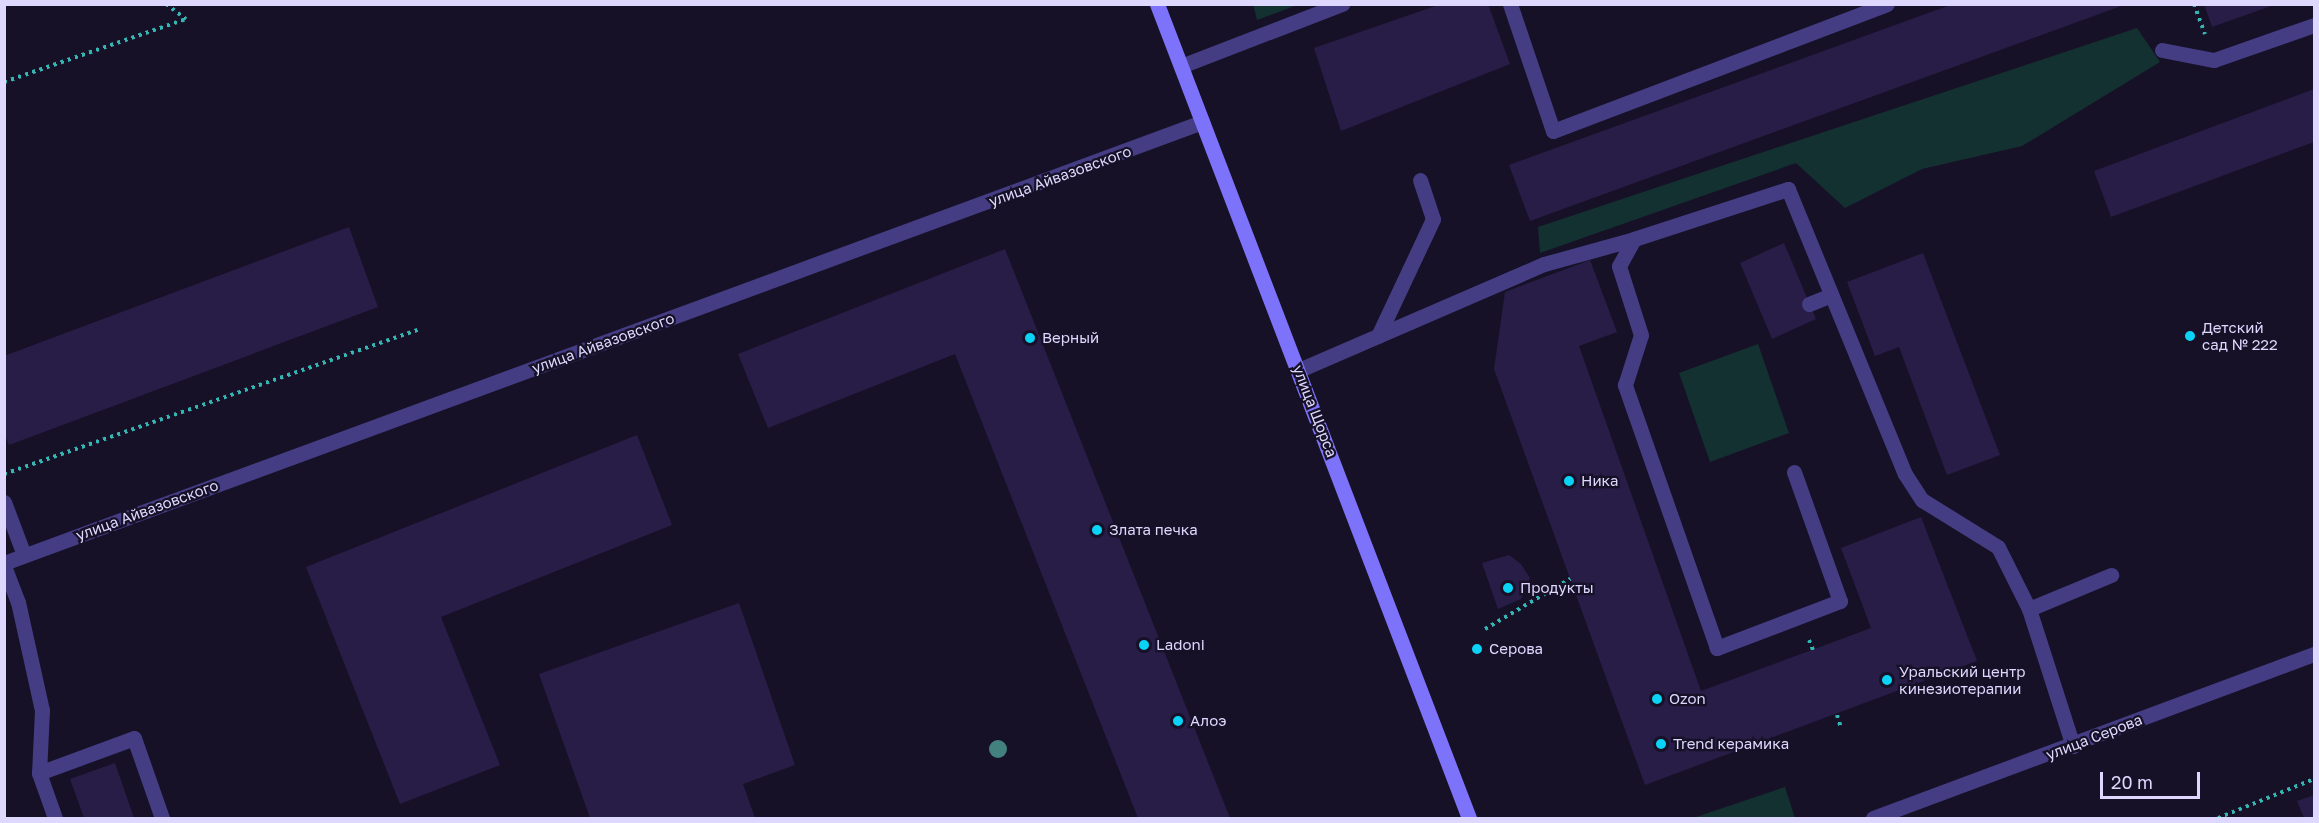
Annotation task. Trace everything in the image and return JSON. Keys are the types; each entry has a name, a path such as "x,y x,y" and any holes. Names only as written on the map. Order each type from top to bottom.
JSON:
{"main road":[{"name":"улица Щорса","path":"1157,4 1469,819"}],"street":[{"path":"1181,66 1342,4"},
{"path":"1510,4 1554,131 1887,4"},
{"path":"2162,51 2214,60 2314,24"},
{"name":"улица Айвазовского","path":"4,564 1202,122"},
{"path":"1378,336 1433,219 1420,180"},
{"path":"1299,370 1544,264 1634,239 1788,189 1915,492 1998,547 2029,609 2073,746"},
{"path":"1634,239 1619,266 1641,334 1624,385 1718,648 1840,601 1794,472"},
{"path":"1809,304 1831,295"},
{"path":"4,502 24,555"},
{"path":"4,564 18,602 42,710 39,773 55,819"},
{"path":"2029,609 2111,575"},
{"name":"улица Серова","path":"1873,819 1903,813 2314,654"},
{"path":"39,773 134,738 162,819"}],"path":[{"path":"4,82 186,19 166,4"},
{"path":"4,474 420,329"},
{"path":"1485,629 1570,579"},
{"path":"1837,715 1841,728"},
{"path":"2218,819 2314,779"}],"green space":[{"path":"1253,4 1297,4 1297,5 1257,20"},
{"path":"2137,28 2160,62 2022,146 1922,169 1845,208 1796,163 1540,253 1538,227"},
{"path":"1758,344 1789,433 1710,462 1679,373"},
{"path":"1785,787 1795,818 1693,818"}],"building":[{"path":"1441,4 1488,4 1510,64 1341,131 1314,48"},
{"path":"1953,4 2124,5 1530,221 1509,165"},
{"path":"2204,4 2274,4 2274,5 2212,27"},
{"path":"2314,89 2314,142 2111,217 2094,171"},
{"path":"349,227 378,307 9,445 4,433 4,356"},
{"path":"1784,243 1816,319 1772,339 1740,263"},
{"path":"1005,249 1230,818 1138,818 955,354 768,428 738,354"},
{"path":"1923,253 2000,455 1947,475 1899,347 1875,356 1847,282"},
{"path":"1590,260 1617,332 1579,346 1701,691 1871,628 1841,548 1921,517 1977,661 1645,785 1494,369 1505,292"},
{"path":"637,435 672,525 441,617 500,765 400,804 306,567"},
{"name":"Продукты","path":"1509,555 1521,564 1530,578 1521,599 1498,609 1482,563"},
{"path":"739,603 795,765 743,784 755,818 590,818 539,674"},
{"path":"115,763 134,818 84,818 70,779"},
{"path":"2314,795 2314,818 2304,818 2297,801"}],"place":[{"name":"Детский сад № 222","path":"2190,336"},
{"name":"Верный","path":"1030,338"},
{"name":"Ника","path":"1569,481"},
{"name":"Злата печка","path":"1097,530"},
{"name":"Продукты","path":"1508,588"},
{"name":"Ladoni","path":"1144,645"},
{"name":"Серова","path":"1477,649"},
{"name":"Уральский центр кинезиотерапии","path":"1887,680"},
{"name":"Ozon","path":"1657,699"},
{"name":"Алоэ","path":"1178,721"},
{"name":"Trend керамика","path":"1661,744"}]}
